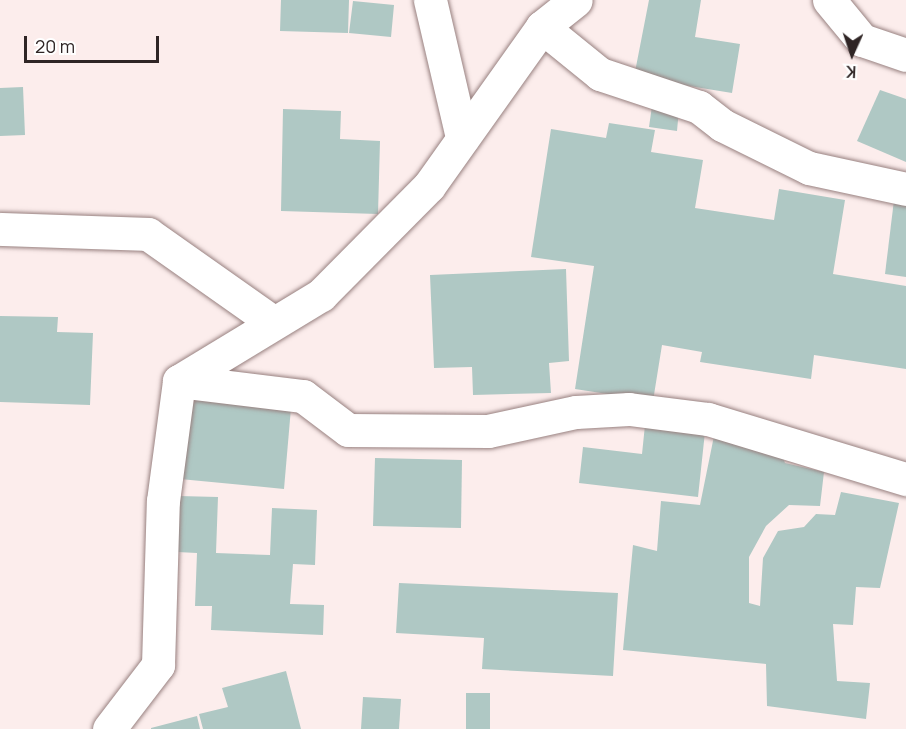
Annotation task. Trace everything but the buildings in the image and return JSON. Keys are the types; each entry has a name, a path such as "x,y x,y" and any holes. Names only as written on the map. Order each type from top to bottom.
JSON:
{"street":[{"path":"430,0 462,138"},
{"path":"179,381 321,295 429,186 542,27 576,0"},
{"path":"829,0 862,40 906,56"},
{"path":"542,27 600,74 699,107 722,125 809,168 906,189"},
{"path":"0,229 148,234 274,323"},
{"path":"179,381 303,396 348,430 488,431 576,412 629,409 708,419 906,479"},
{"path":"109,729 158,665 163,501 179,381"}]}
